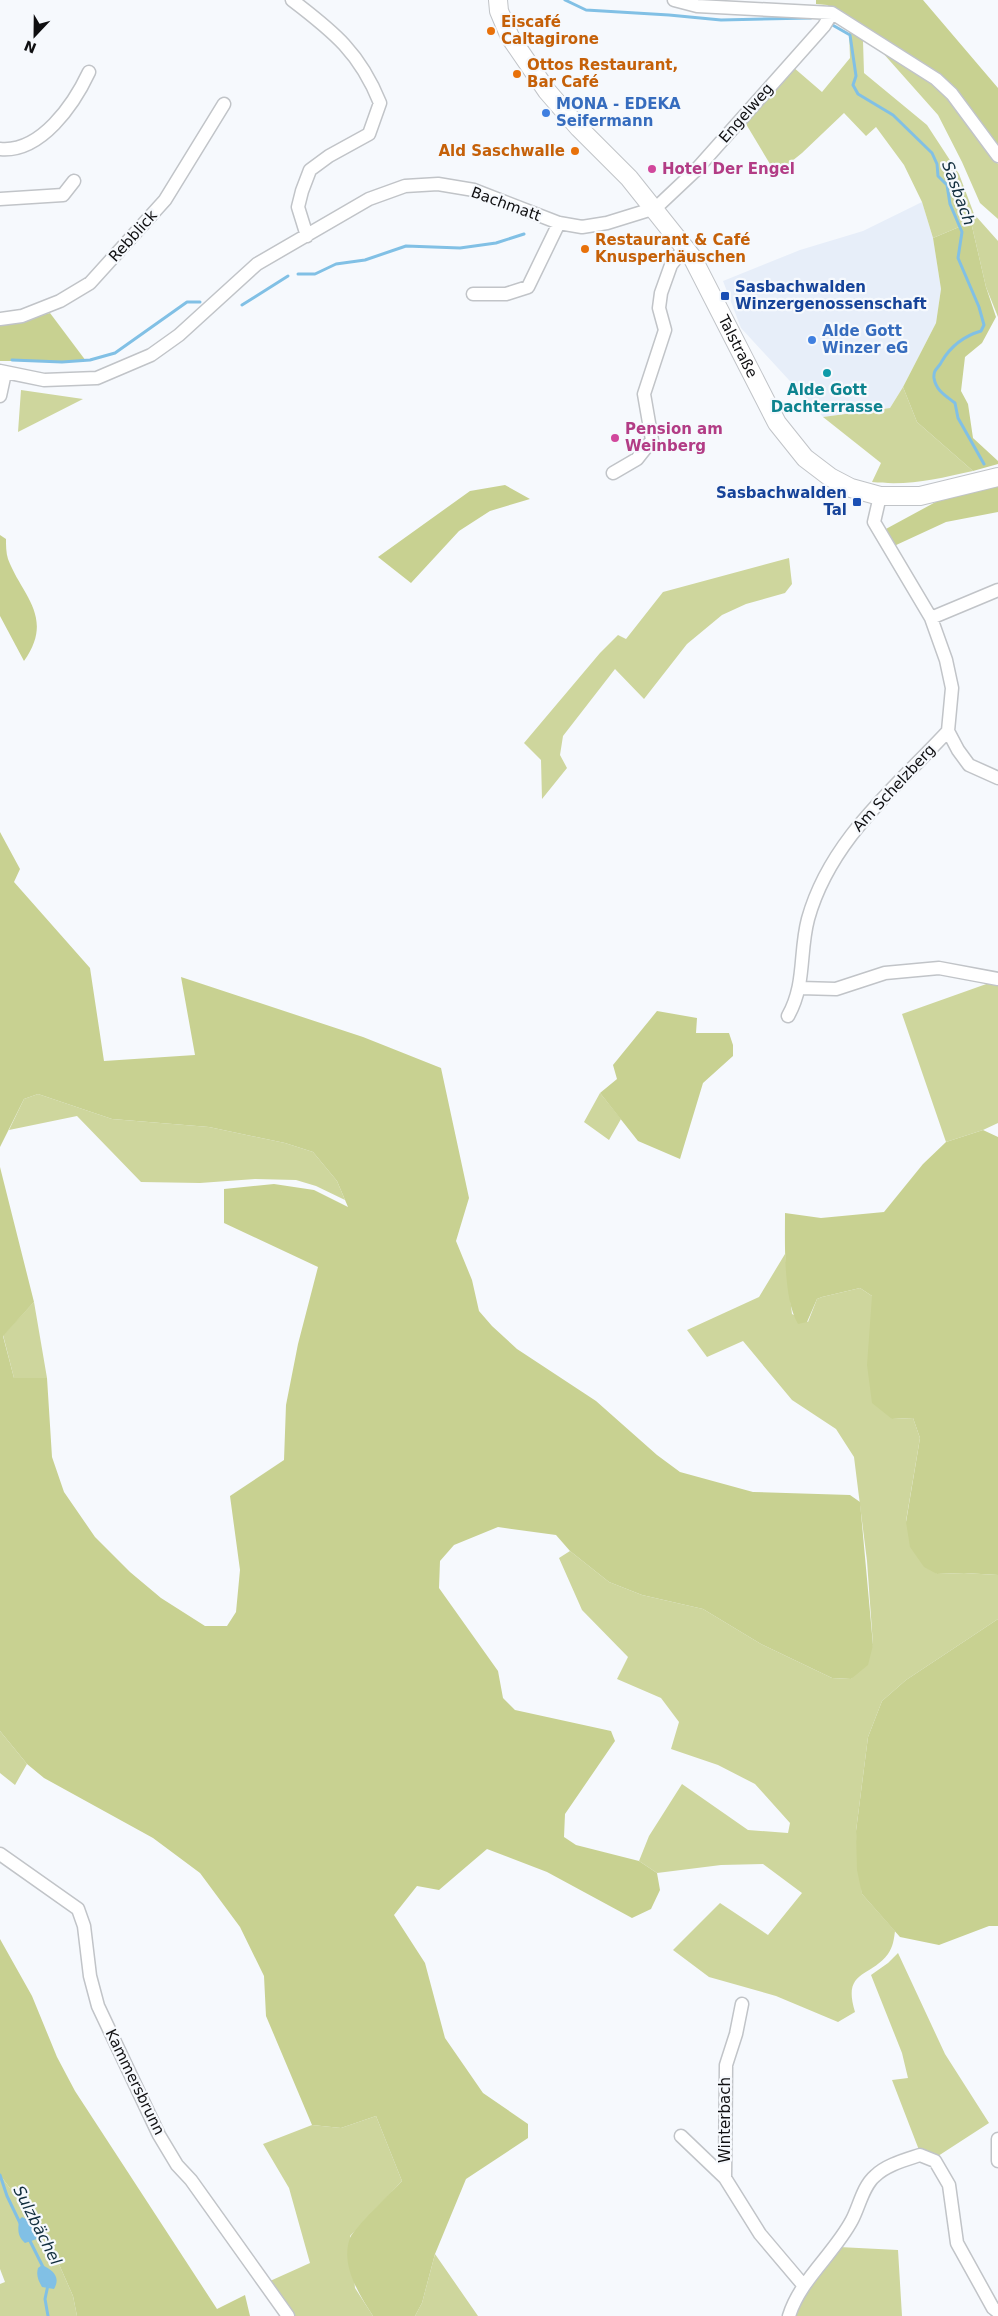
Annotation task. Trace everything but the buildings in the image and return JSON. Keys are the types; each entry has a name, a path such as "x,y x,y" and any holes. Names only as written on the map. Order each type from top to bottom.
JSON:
{"main road":[{"name":"Talstraße","path":"498,0 499,11 510,37 547,91 579,128 629,178 685,247 707,285 761,395 786,436 805,458 851,488 880,496 920,496 998,477"}],"street":[{"path":"292,0 318,20 351,51 371,81 380,103 369,134 329,156 310,170 298,207 307,236"},
{"path":"674,0 697,6 832,12 936,79 952,94 998,156"},
{"name":"Engelweg","path":"654,208 695,171 824,26 832,12"},
{"path":"0,149 26,146 46,130 61,116 89,72"},
{"name":"Rebblick","path":"0,319 22,316 60,301 90,282 165,200 224,104"},
{"path":"0,199 63,195 74,181"},
{"name":"Bachmatt","path":"0,396 2,372 44,380 97,378 151,355 179,335 257,264 369,199 405,186 438,184 474,190 559,223 582,227 607,223 654,208"},
{"path":"473,294 506,294 528,287 559,223"},
{"path":"613,473 637,459 652,440 644,394 665,330 659,308 661,293 671,265 685,247"},
{"name":"Am Schelzberg","path":"880,496 874,522 931,618 946,660 952,688 948,731 969,765 998,778"},
{"path":"931,618 998,590"},
{"name":"Am Schelzberg","path":"788,1016 800,988 808,921 820,887 838,851 870,811 948,731"},
{"path":"800,988 836,989 885,973 939,968 998,979"},
{"name":"Kammersbrunn","path":"0,1854 78,1909 84,1926 90,1976 98,2006 159,2135 177,2165 191,2180 288,2316"},
{"name":"Winterbach","path":"725,2178 726,2065 736,2034 742,2004"},
{"name":"Winterbach","path":"681,2136 725,2178 760,2234 804,2286"},
{"path":"998,2139 996,2150 998,2162"},
{"path":"789,2316 804,2286 852,2221 874,2176 896,2164 920,2155 935,2161 950,2185 957,2243 998,2312"}],"shaded area":[{"path":"922,202 933,238 941,289 936,323 890,408 823,417 741,328 723,281 800,250 863,231"}],"green space":[{"path":"816,0 923,0 998,88 998,145 952,88 827,5 816,4"},
{"path":"849,28 863,41 864,73 927,125 959,174 974,214 998,241 998,317 986,287 971,222 933,238 922,202 904,165 876,127 866,136 844,113 802,153 776,174 746,124 793,67 822,92 850,58"},
{"path":"882,52 933,85 958,110 998,164 998,219 980,203 938,115"},
{"path":"971,222 986,287 996,317 982,343 965,357 961,391 968,404 973,438 998,461 998,464 973,471 917,422 903,387 936,323 941,289 933,238"},
{"path":"50,313 86,361 0,361 0,326"},
{"path":"903,387 917,422 973,471 911,482 872,482 881,463 823,417 890,408"},
{"path":"21,390 83,399 18,432"},
{"path":"998,483 998,512 946,522 894,546 884,530 943,498"},
{"path":"505,485 530,499 490,511 459,531 411,583 378,557 470,491"},
{"path":"0,535 6,539 8,559 33,607 36,619 37,632 33,646 24,661 0,616"},
{"path":"789,558 792,584 785,593 746,604 722,615 687,644 644,699 615,669 563,736 560,755 567,768 542,799 541,760 524,743 600,653 618,635 626,639 663,592"},
{"path":"0,832 20,869 14,882 90,968 104,1061 195,1055 181,977 363,1037 441,1068 469,1198 456,1241 472,1280 479,1311 492,1326 517,1349 596,1401 657,1455 680,1472 753,1492 850,1495 860,1502 873,1645 868,1665 851,1679 832,1678 761,1644 703,1609 642,1595 609,1582 570,1551 556,1535 498,1527 454,1545 440,1561 439,1588 498,1671 503,1698 515,1710 611,1731 615,1741 565,1814 564,1837 576,1845 639,1861 657,1873 660,1890 651,1909 632,1918 547,1872 487,1849 439,1890 417,1886 394,1915 425,1963 445,2038 483,2093 528,2124 528,2138 466,2179 435,2254 422,2303 415,2316 373,2316 357,2289 349,2269 348,2248 353,2233 402,2181 376,2116 341,2128 312,2125 266,2016 264,1976 240,1927 200,1873 153,1838 44,1778 27,1764 0,1731 0,1167 34,1302 3,1336 14,1378 47,1378 52,1457 64,1492 95,1537 130,1572 161,1598 205,1626 227,1626 236,1612 240,1570 230,1496 284,1460 286,1405 298,1344 318,1267 224,1223 224,1189 274,1184 314,1190 348,1207 337,1181 313,1152 285,1143 209,1127 112,1119 38,1094 24,1099 0,1147"},
{"path":"992,982 998,984 998,1123 946,1142 902,1014"},
{"path":"657,1011 697,1018 696,1033 729,1033 733,1045 733,1056 703,1083 680,1159 638,1141 600,1093 617,1079 613,1065"},
{"path":"600,1093 621,1119 609,1140 584,1122"},
{"path":"38,1094 112,1119 209,1127 285,1143 313,1152 337,1181 345,1200 316,1186 296,1180 255,1179 200,1183 141,1182 77,1116 9,1130 24,1099"},
{"path":"983,1130 998,1137 998,1575 937,1574 924,1567 910,1547 906,1522 920,1438 913,1418 892,1419 872,1403 867,1365 872,1296 860,1288 822,1297 817,1299 807,1322 798,1324 793,1313 787,1286 785,1213 821,1218 884,1212 923,1164 946,1142"},
{"path":"785,1254 792,1314 808,1322 817,1299 860,1288 872,1296 872,1306 892,1419 913,1418 920,1438 906,1521 937,1574 998,1575 998,1619 906,1680 882,1701 868,1737 856,1831 862,1894 895,1931 894,1940 888,1954 881,1962 860,1976 855,1982 852,1989 852,1998 855,2012 838,2022 776,1996 709,1977 673,1950 720,1903 768,1935 802,1893 763,1864 721,1865 657,1873 639,1861 649,1836 682,1784 748,1830 788,1833 790,1823 755,1784 718,1765 671,1749 679,1722 661,1698 617,1679 628,1657 582,1610 559,1558 570,1551 609,1582 642,1595 703,1609 761,1644 832,1678 851,1679 873,1645 867,1561 854,1457 836,1429 792,1400 743,1341 707,1357 687,1330 759,1297"},
{"path":"34,1302 47,1378 14,1378 3,1335"},
{"path":"998,1619 998,1926 989,1926 939,1945 900,1937 862,1894 857,1870 856,1831 868,1737 882,1701 906,1680"},
{"path":"0,1731 27,1764 15,1785 0,1773"},
{"path":"0,1939 32,1996 57,2057 75,2091 217,2309 245,2295 250,2316 77,2316 73,2296 47,2237 0,2175"},
{"path":"898,1953 945,2054 989,2123 935,2158 919,2150 892,2080 908,2078 902,2053 871,1975"},
{"path":"376,2116 402,2181 350,2236 355,2288 373,2316 293,2316 270,2281 310,2263 289,2188 263,2144 312,2125 341,2128"},
{"path":"0,2175 47,2237 73,2296 77,2316 0,2316 0,2284 5,2282 0,2269"},
{"path":"839,2247 898,2250 902,2316 792,2316 794,2308"},
{"path":"435,2254 478,2316 415,2316 422,2303"}],"water":[{"path":"22,2217 33,2226 37,2239 25,2243 21,2238 18,2227 19,2220"},
{"path":"42,2265 55,2274 57,2281 54,2289 42,2287 37,2273 38,2268"}],"waterway":[{"name":"Sasbach","path":"565,0 586,10 721,20 811,18"},
{"name":"Sasbach","path":"829,23 850,35 856,76 853,85 858,94 893,115 932,153 937,164 938,176 947,185 950,204 962,232 958,258 979,307 984,325 981,331 964,339 949,351 935,371 934,378 939,390 955,403 958,418 984,464"},
{"path":"298,274 315,274 336,264 365,260 406,246 460,248 496,243 524,234"},
{"path":"242,305 288,276"},
{"path":"12,360 62,362 90,360 115,353 187,302 200,302"},
{"name":"Sulzbächel","path":"0,2175 7,2196 20,2223"},
{"name":"Sulzbächel","path":"29,2239 43,2267"},
{"name":"Sulzbächel","path":"48,2285 45,2299 48,2316"}],"place":[{"name":"Eiscafé Caltagirone","path":"491,31"},
{"name":"Ottos Restaurant, Bar Café","path":"517,74"},
{"name":"MONA - EDEKA Seifermann","path":"546,113"},
{"name":"Ald Saschwalle","path":"575,151"},
{"name":"Hotel Der Engel","path":"652,169"},
{"name":"Restaurant & Café Knusperhäuschen","path":"585,249"},
{"name":"Sasbachwalden Winzergenossenschaft","path":"725,296"},
{"name":"Alde Gott Winzer eG","path":"812,340"},
{"name":"Alde Gott Dachterrasse","path":"827,373"},
{"name":"Pension am Weinberg","path":"615,438"},
{"name":"Sasbachwalden Tal","path":"857,502"}]}
